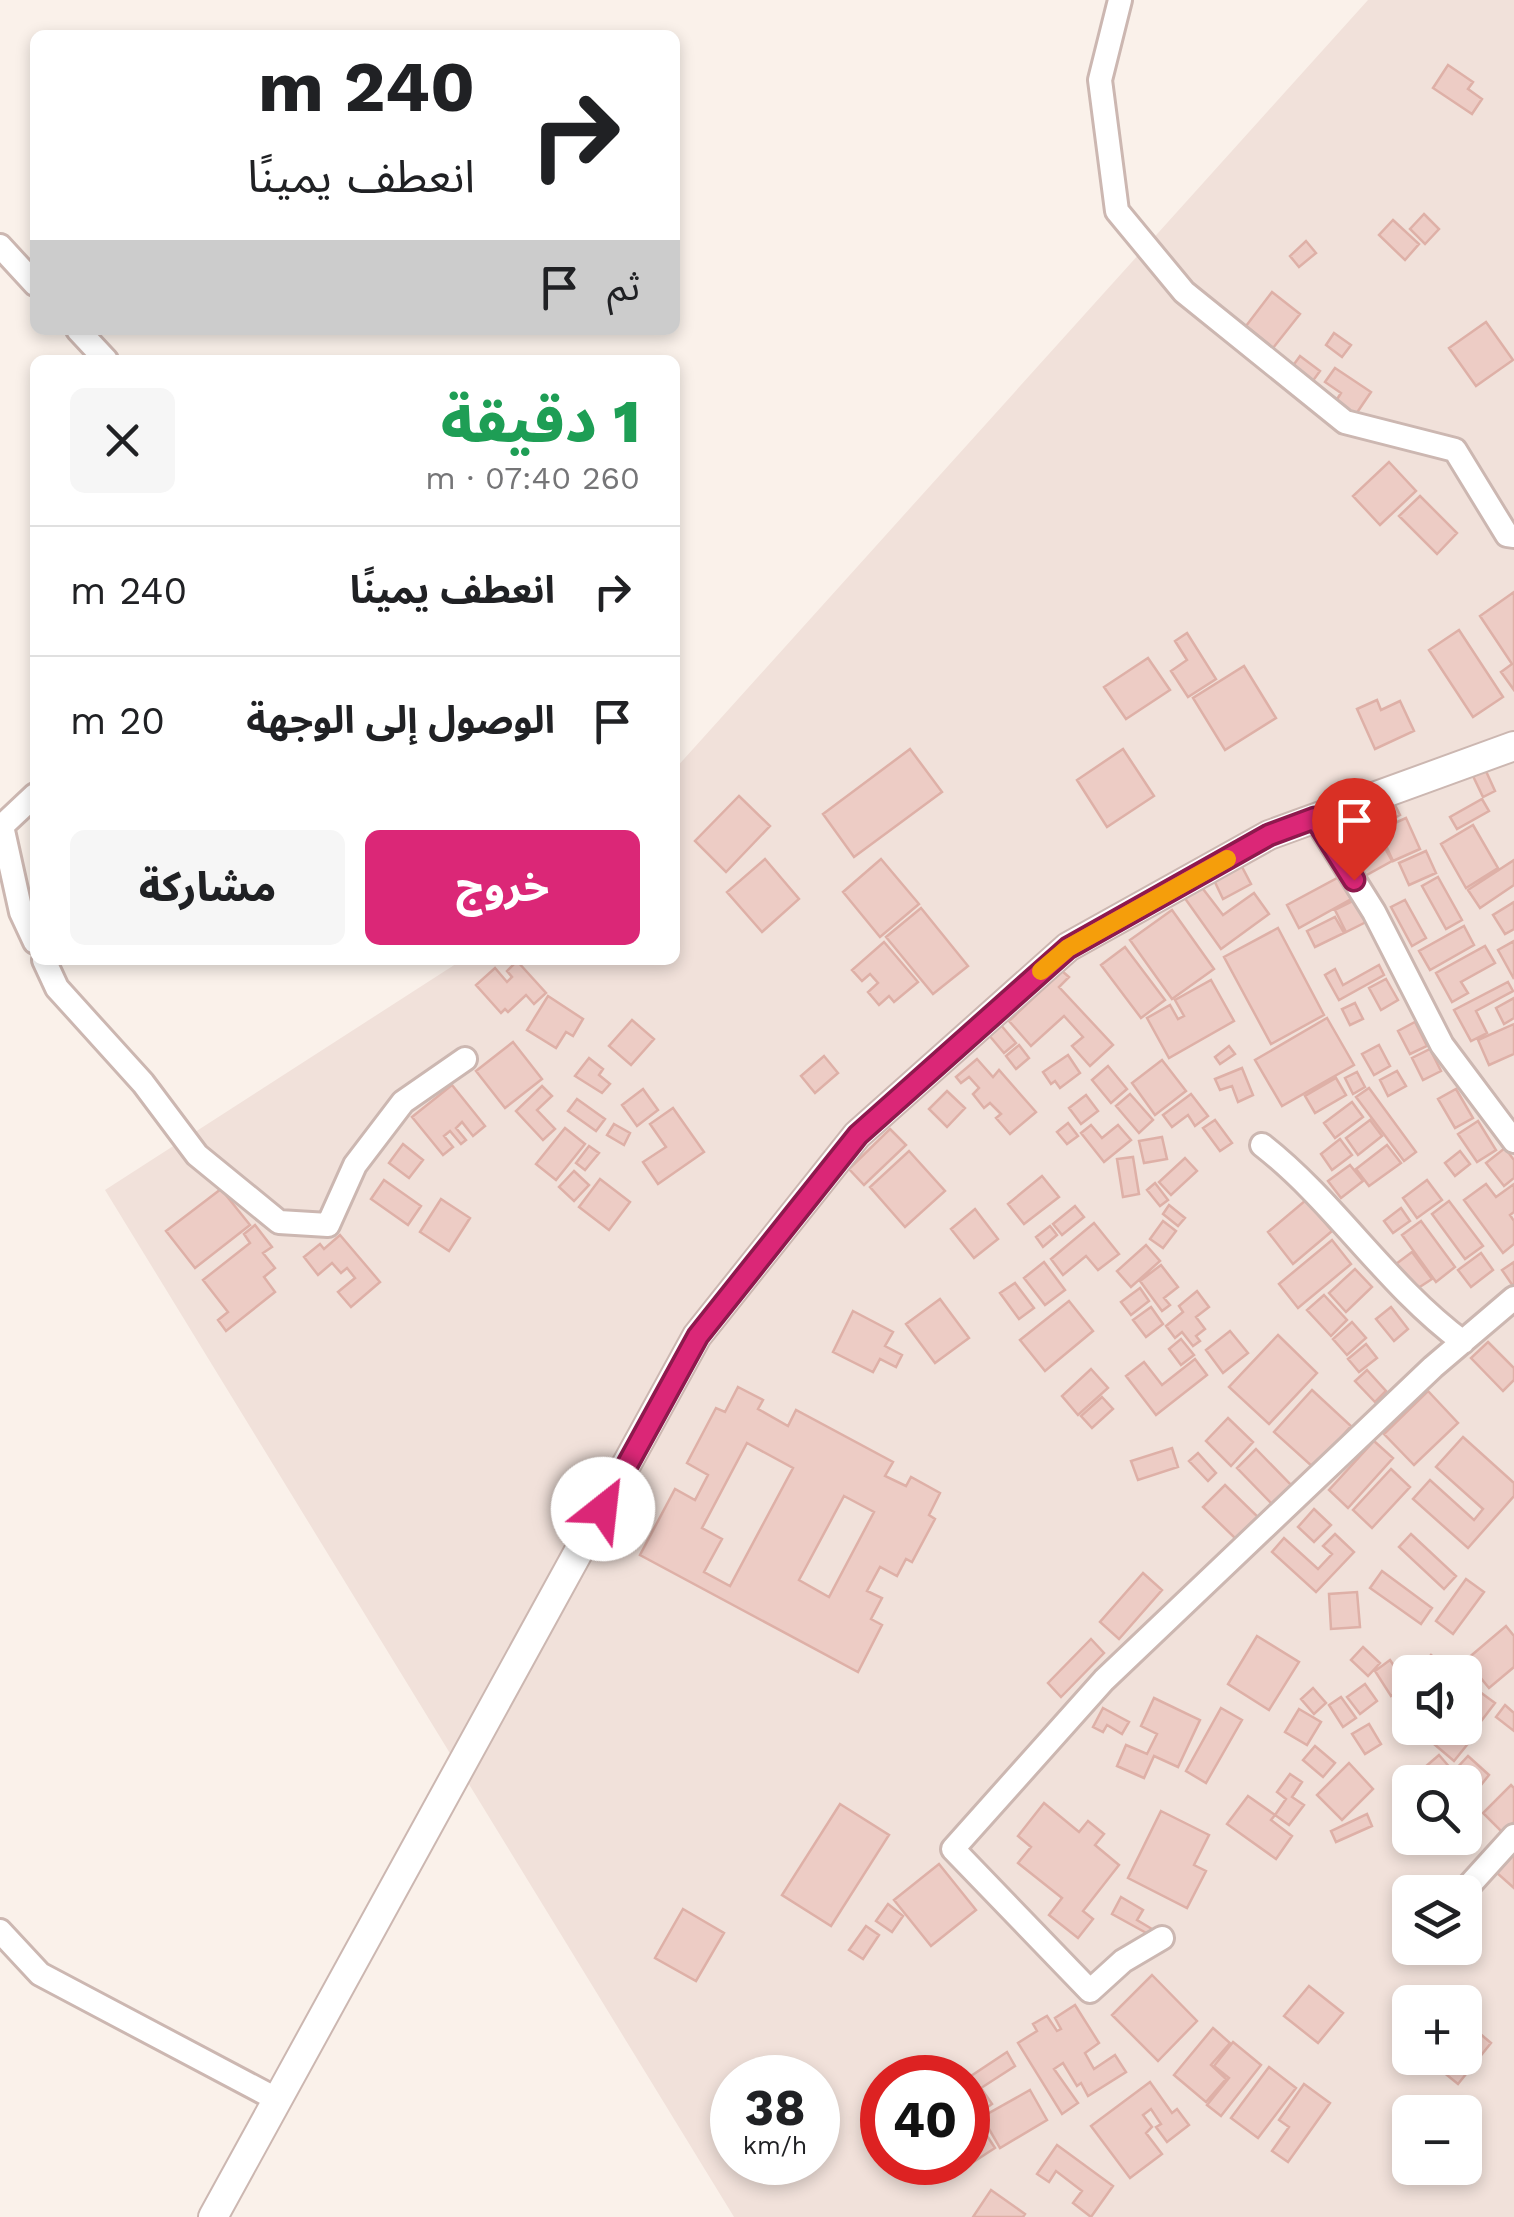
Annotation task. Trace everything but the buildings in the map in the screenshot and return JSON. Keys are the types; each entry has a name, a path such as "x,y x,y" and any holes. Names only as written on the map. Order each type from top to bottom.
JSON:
{"street":[{"path":"1120,0 1100,80 1117,211 1184,292 1345,422 1455,450 1507,535 1514,536"},
{"path":"0,246 30,279"},
{"path":"83,335 101,355"},
{"path":"213,2217 698,1336 858,1135 1068,948 1269,835 1512,751"},
{"path":"30,800 1,826 20,912 30,932"},
{"path":"1315,818 1374,912 1442,1044 1514,1142"},
{"path":"46,965 57,988 143,1083 197,1155 280,1222 328,1225 355,1165 403,1102 466,1058"},
{"path":"1262,1145 1299,1174 1426,1315 1463,1342"},
{"path":"1162,1938 1123,1961 1090,1991 954,1849 1104,1680 1514,1298"},
{"path":"1479,1875 1514,1836"},
{"path":"0,1931 40,1974 278,2100"}],"shaded area":[{"path":"1368,0 1514,0 1514,2217 734,2217 714,2185 840,2185 840,2055 710,2055 710,2178 105,1190 454,965 680,965 680,763"}],"slow traffic":[{"path":"1041,971 1068,948 1227,859"}],"route":[{"path":"603,1509 698,1336 858,1135 1068,948 1269,835 1315,818 1354,880"}]}
